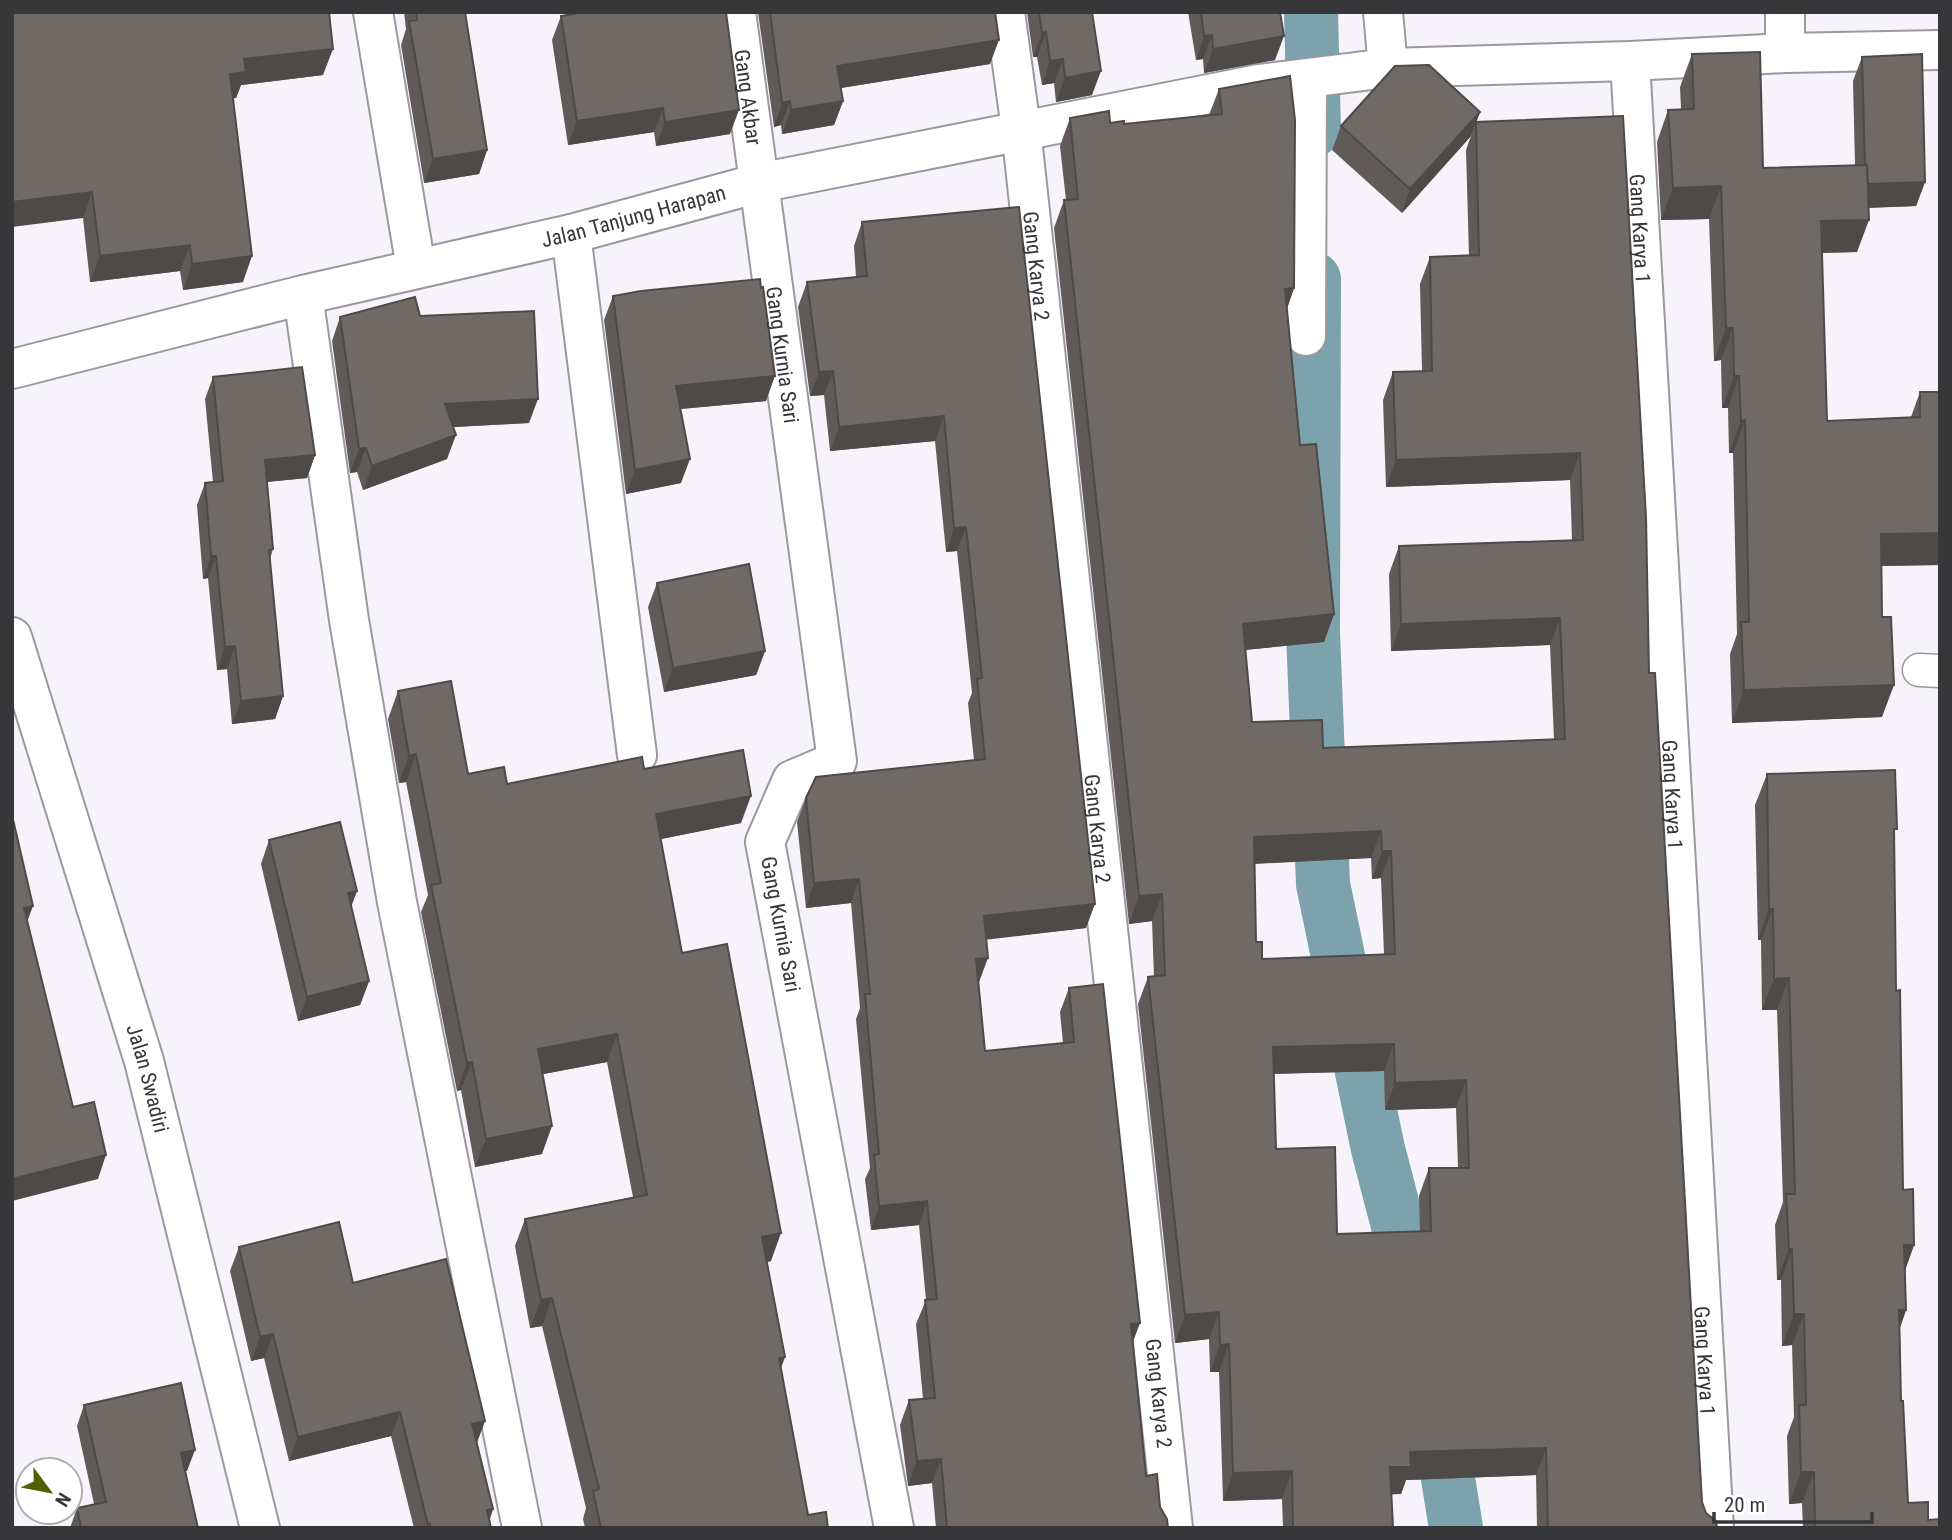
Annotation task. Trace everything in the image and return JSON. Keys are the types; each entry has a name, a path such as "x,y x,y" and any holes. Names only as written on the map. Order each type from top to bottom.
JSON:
{"street":[{"path":"373,12 416,268"},
{"name":"Gang Akbar","path":"736,12 759,183"},
{"name":"Gang Karya 2","path":"1005,12 1021,129 1173,1528"},
{"path":"1373,69 1383,12"},
{"path":"1785,12 1785,53"},
{"name":"Jalan Tanjung Harapan","path":"12,369 303,295 571,234 759,183 1259,83 1373,69 1785,53 1940,50"},
{"name":"Gang Karya 1","path":"1630,61 1714,1528"},
{"path":"1306,336 1307,79"},
{"name":"Gang Kurnia Sari","path":"759,183 838,761 792,779 765,842 894,1528"},
{"path":"571,234 637,755"},
{"path":"303,295 347,607 397,902 522,1528"},
{"name":"Jalan Swadiri","path":"12,637 144,1061 260,1528"}],"building":[{"path":"12,12 329,12 333,49 244,59 246,72 230,74 252,256 192,264 190,245 100,256 92,192 12,202"},
{"path":"416,12 465,12 487,150 433,159 409,21 417,20"},
{"path":"585,12 726,12 739,110 665,122 663,108 577,121 561,16"},
{"path":"770,12 995,12 999,40 837,66 843,101 791,110 790,101 782,103"},
{"path":"1039,12 1092,12 1101,71 1065,78 1063,59 1050,61 1046,32 1042,33"},
{"path":"1201,12 1280,12 1284,36 1213,49 1212,35 1204,36"},
{"path":"1760,52 1763,168 1867,165 1869,220 1821,221 1827,421 1920,417 1920,392 1940,392 1940,533 1881,534 1882,617 1891,617 1894,685 1744,690 1741,622 1749,622 1745,420 1741,421 1739,376 1734,376 1733,328 1726,328 1721,186 1673,188 1668,110 1694,109 1692,54"},
{"path":"1922,54 1925,182 1868,184 1865,165 1862,57"},
{"path":"1429,65 1480,112 1410,189 1341,126 1395,66"},
{"path":"1290,76 1295,120 1294,288 1285,289 1300,445 1316,444 1334,614 1243,624 1252,722 1322,720 1323,748 1565,739 1560,618 1401,624 1399,546 1583,540 1580,453 1396,460 1393,372 1432,371 1430,257 1479,255 1476,122 1623,116 1646,517 1649,673 1655,673 1702,1502 1706,1513 1716,1521 1717,1528 1548,1528 1546,1448 1410,1452 1411,1467 1390,1467 1393,1528 1293,1528 1292,1471 1233,1473 1229,1344 1220,1345 1219,1312 1185,1315 1148,977 1165,975 1162,894 1139,896 1064,200 1078,199 1070,118 1109,111 1110,123 1124,121 1124,124 1222,114 1219,89","holes":["1381,831 1382,851 1391,851 1395,954 1262,959 1262,942 1256,942 1254,837","1394,1044 1395,1083 1466,1080 1469,1168 1429,1168 1431,1231 1337,1234 1335,1147 1276,1149 1273,1047"]},
{"path":"1019,207 1095,904 984,916 988,958 976,959 985,1051 1074,1042 1069,988 1103,984 1140,1323 1131,1324 1146,1476 1157,1474 1160,1507 1167,1519 1168,1528 947,1528 941,1459 917,1461 909,1400 935,1398 925,1300 937,1299 927,1201 879,1206 874,1155 879,1154 865,994 870,994 859,879 814,883 806,798 816,777 985,759 977,679 982,678 966,527 954,528 944,416 839,427 833,371 819,372 807,282 867,276 862,222"},
{"path":"760,279 775,376 676,386 690,459 635,470 613,296"},
{"path":"415,297 420,316 534,311 538,399 445,404 456,435 372,466 366,448 359,449 340,317"},
{"path":"302,367 315,455 265,460 273,549 269,550 283,696 241,701 235,646 225,647 216,556 211,556 205,483 223,481 213,377"},
{"path":"749,564 765,651 673,668 657,583"},
{"path":"451,681 468,774 504,767 507,784 642,757 644,769 743,750 751,796 656,814 682,953 727,944 781,1233 762,1237 785,1357 779,1358 808,1515 826,1512 828,1528 601,1528 593,1491 599,1489 552,1298 541,1300 525,1219 647,1195 617,1034 538,1049 552,1126 486,1139 472,1062 467,1063 431,885 441,883 416,754 409,756 398,691"},
{"path":"1895,770 1896,991 1900,990 1903,1190 1913,1189 1914,1245 1904,1245 1906,1310 1899,1310 1901,1401 1908,1503 1928,1502 1928,1520 1940,1519 1940,1528 1815,1528 1814,1472 1801,1472 1799,1405 1806,1405 1804,1314 1794,1314 1792,1249 1789,1249 1786,1194 1795,1194 1789,978 1774,979 1773,909 1769,909 1767,774"},
{"path":"12,815 33,906 24,908 73,1107 94,1102 106,1155 12,1179"},
{"path":"340,822 357,891 348,893 369,981 307,997 269,840"},
{"path":"339,1222 353,1283 446,1259 485,1421 472,1424 493,1509 487,1510 491,1528 431,1528 430,1524 428,1525 400,1412 298,1437 273,1334 260,1337 239,1247"},
{"path":"181,1383 195,1450 181,1453 198,1528 81,1528 84,1526 84,1507 106,1502 84,1405"}],"waterway":[{"path":"1311,12 1314,130"},
{"path":"1314,279 1313,632 1323,884 1378,1149 1419,1306"},
{"path":"1436,1404 1456,1528"}]}
